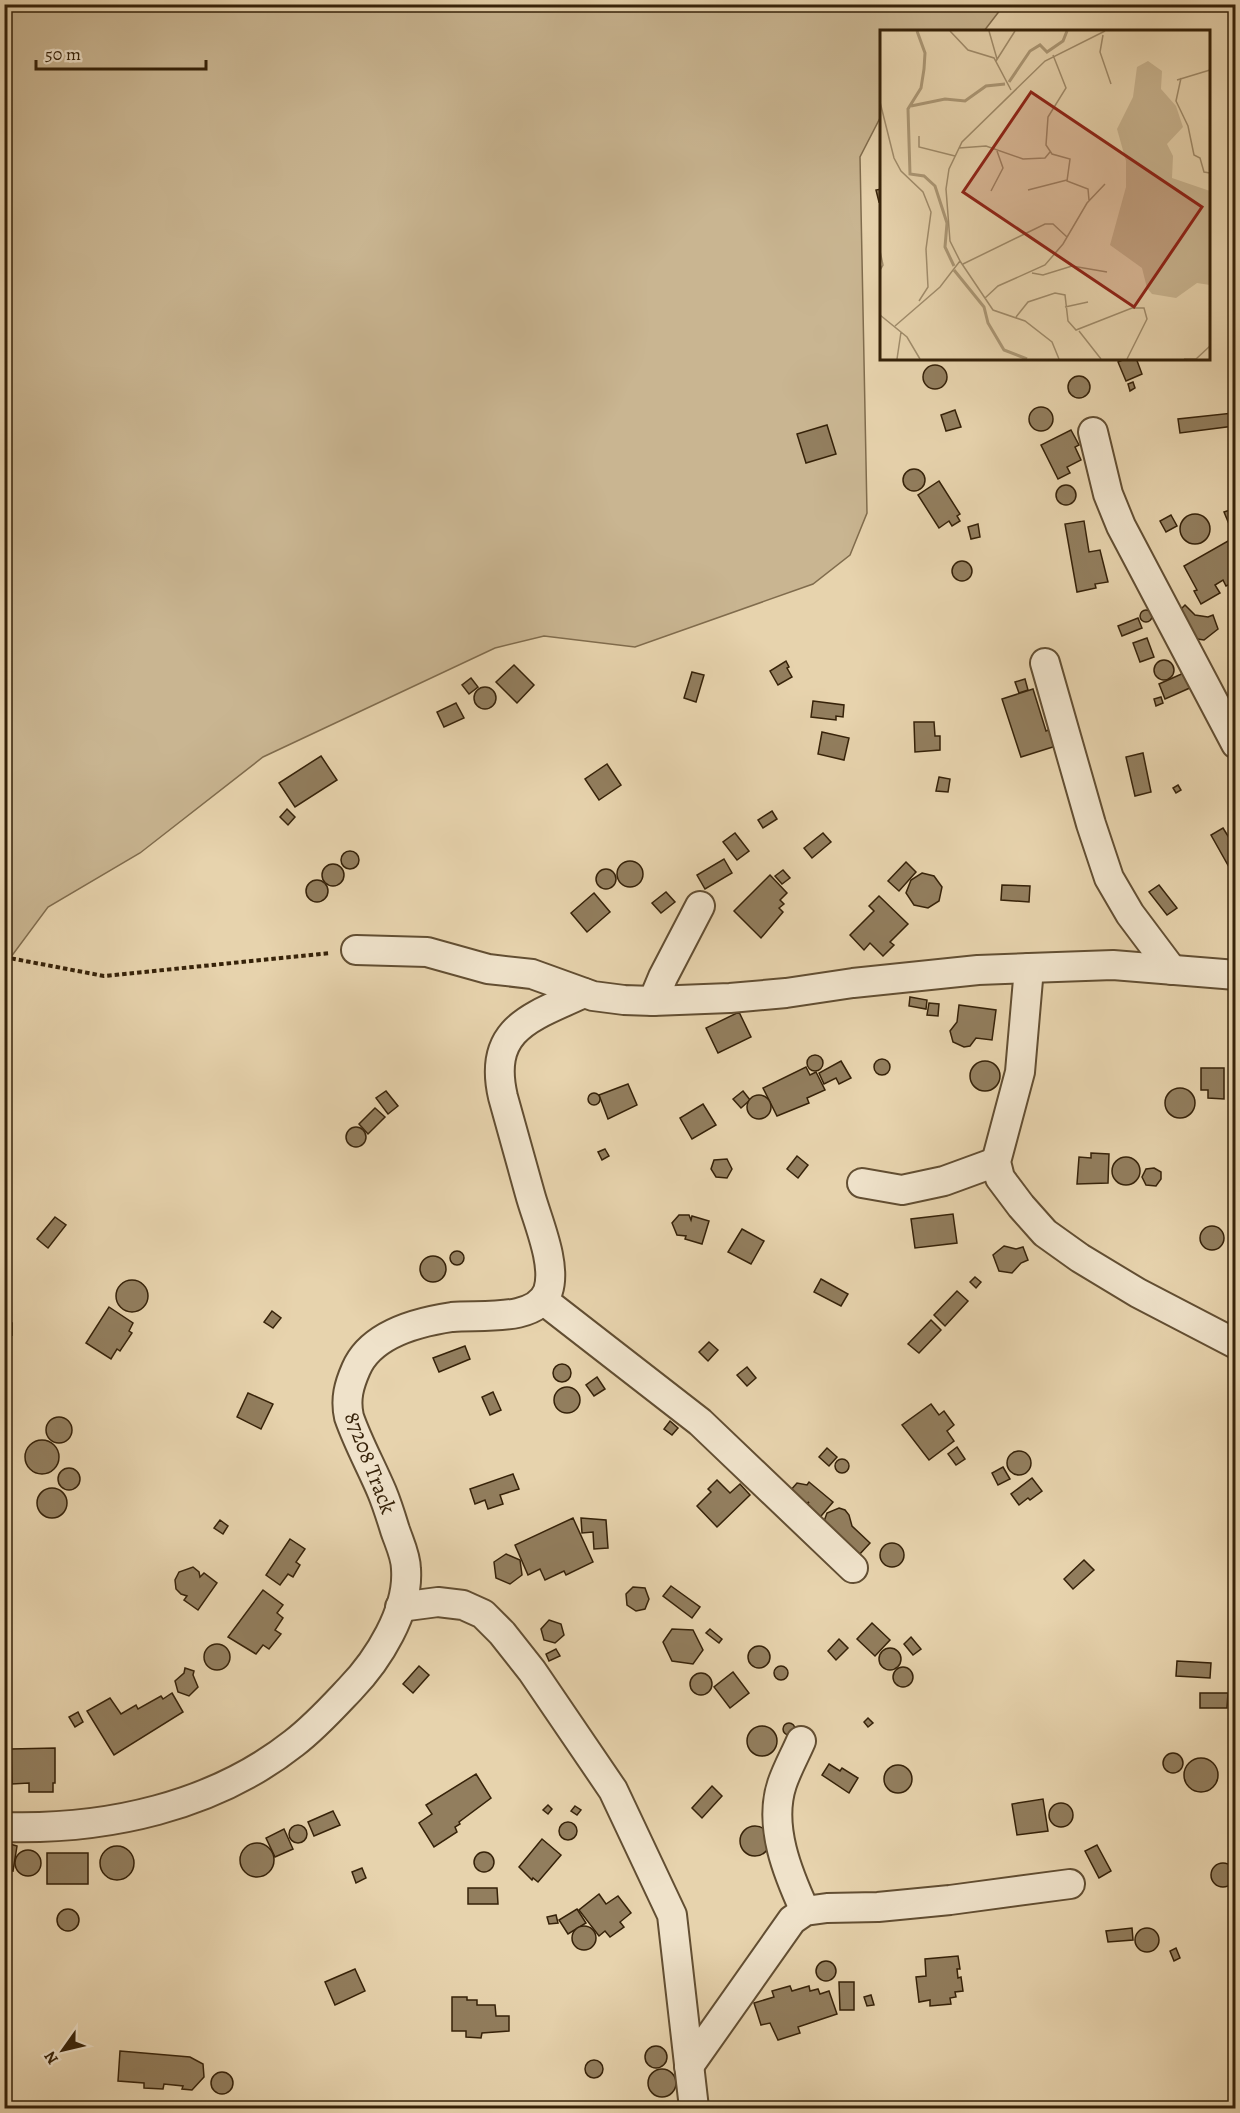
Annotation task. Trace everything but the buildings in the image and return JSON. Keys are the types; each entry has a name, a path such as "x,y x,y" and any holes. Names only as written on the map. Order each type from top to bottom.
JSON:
{"street":[{"path":"1093,432 1108,494 1121,526 1236,744"},
{"path":"1045,663 1091,824 1109,878 1130,914 1172,970"},
{"path":"653,1001 700,906"},
{"path":"356,950 427,952 488,969 532,975 584,993 624,1000 653,1001 786,993 978,970 1113,966 1236,975"},
{"path":"1029,968 1020,1072 996,1162 1000,1178 1045,1233 1080,1258 1138,1293 1236,1344"},
{"path":"584,993 521,1024 503,1048 498,1063 498,1079 546,1250 550,1279 543,1300 700,1422 852,1568"},
{"path":"862,1183 902,1190 944,1181 996,1162"},
{"name":"87208 Track","path":"4,1827 39,1828 115,1821 148,1813 209,1792 247,1774 294,1743 318,1723 361,1678 389,1635 400,1607 406,1569 382,1493 355,1433 347,1404 348,1390 361,1357 386,1338 430,1321 455,1317 517,1314 532,1308 543,1300"},
{"path":"400,1607 438,1602 463,1605 483,1614 502,1633 532,1671 613,1790 672,1915 694,2109"},
{"path":"801,1741 782,1786 778,1812 781,1845 789,1877 805,1911"},
{"path":"689,2066 792,1920 805,1911 950,1900 1070,1884"}],"path":[{"path":"4,957 104,976 356,950"}],"shaded area":[{"path":"5,5 1004,5 985,30 880,30 880,118 860,157 867,513 850,555 813,584 635,647 544,636 495,648 263,757 140,853 48,907 5,965"}]}
